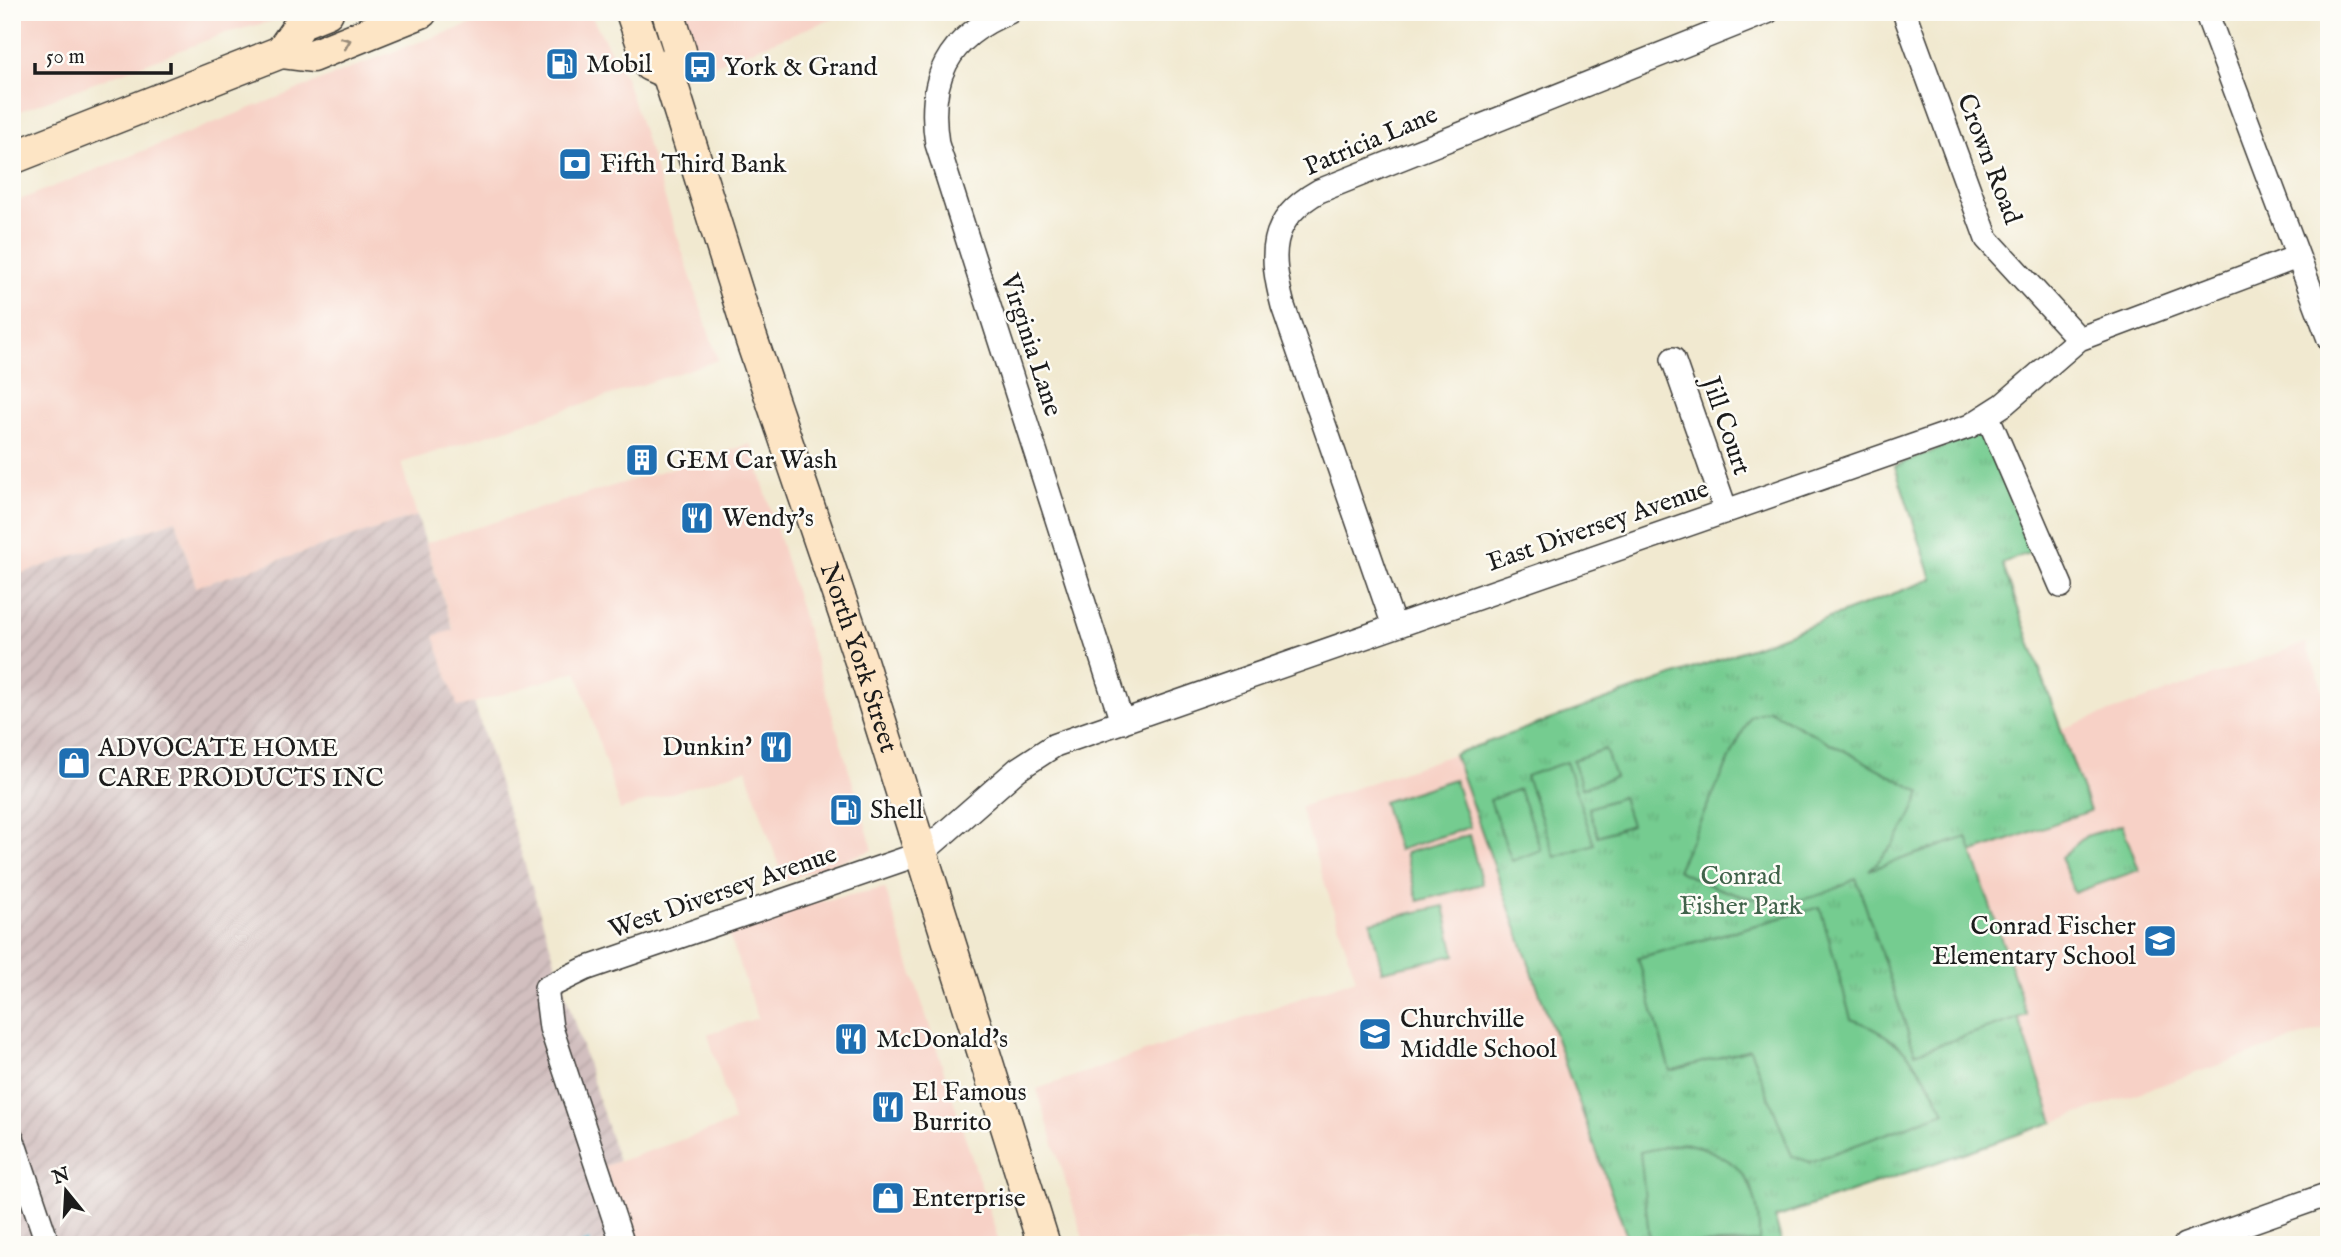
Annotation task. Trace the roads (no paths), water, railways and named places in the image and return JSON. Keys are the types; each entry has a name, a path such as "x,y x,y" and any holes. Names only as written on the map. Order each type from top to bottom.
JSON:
{"main road":[{"path":"281,52 302,22 327,12"},
{"path":"12,158 281,52 312,56 421,12"},
{"name":"North York Street","path":"632,12 650,65 668,73 751,338 862,664 1044,1245"},
{"path":"668,12 680,51 668,73"}],"street":[{"name":"Virginia Lane","path":"1009,12 967,36 952,52 942,70 932,113 937,144 1122,722"},
{"name":"Patricia Lane","path":"1394,626 1283,306 1273,256 1281,226 1305,199 1319,191 1767,12"},
{"name":"Crown Road","path":"1903,12 1987,239 2079,339"},
{"path":"2206,12 2329,339"},
{"name":"East Diversey Avenue","path":"922,853 1018,769 1055,745 1932,442 1988,417 2079,339 2297,257"},
{"name":"Jill Court","path":"1674,359 1727,512"},
{"path":"1988,417 2060,586"},
{"name":"West Diversey Avenue","path":"623,1245 551,1028 546,988 584,969 922,853"},
{"path":"12,1138 48,1245"},
{"path":"2185,1245 2329,1194"}],"waterway":[{"path":"582,1245 588,1243"}],"place":[{"name":"Mobil","path":"562,64"},
{"name":"York & Grand","path":"700,67"},
{"name":"Fifth Third Bank","path":"575,164"},
{"name":"GEM Car Wash","path":"642,460"},
{"name":"Wendy's","path":"697,518"},
{"name":"Dunkin'","path":"776,747"},
{"name":"ADVOCATE HOME CARE PRODUCTS INC","path":"74,763"},
{"name":"Shell","path":"846,810"},
{"name":"Conrad Fischer Elementary School","path":"2160,941"},
{"name":"Churchville Middle School","path":"1375,1034"},
{"name":"McDonald's","path":"851,1039"},
{"name":"El Famous Burrito","path":"888,1107"},
{"name":"Enterprise","path":"888,1198"}],"park label":[{"name":"Conrad Fisher Park","path":"1741,891"}]}
